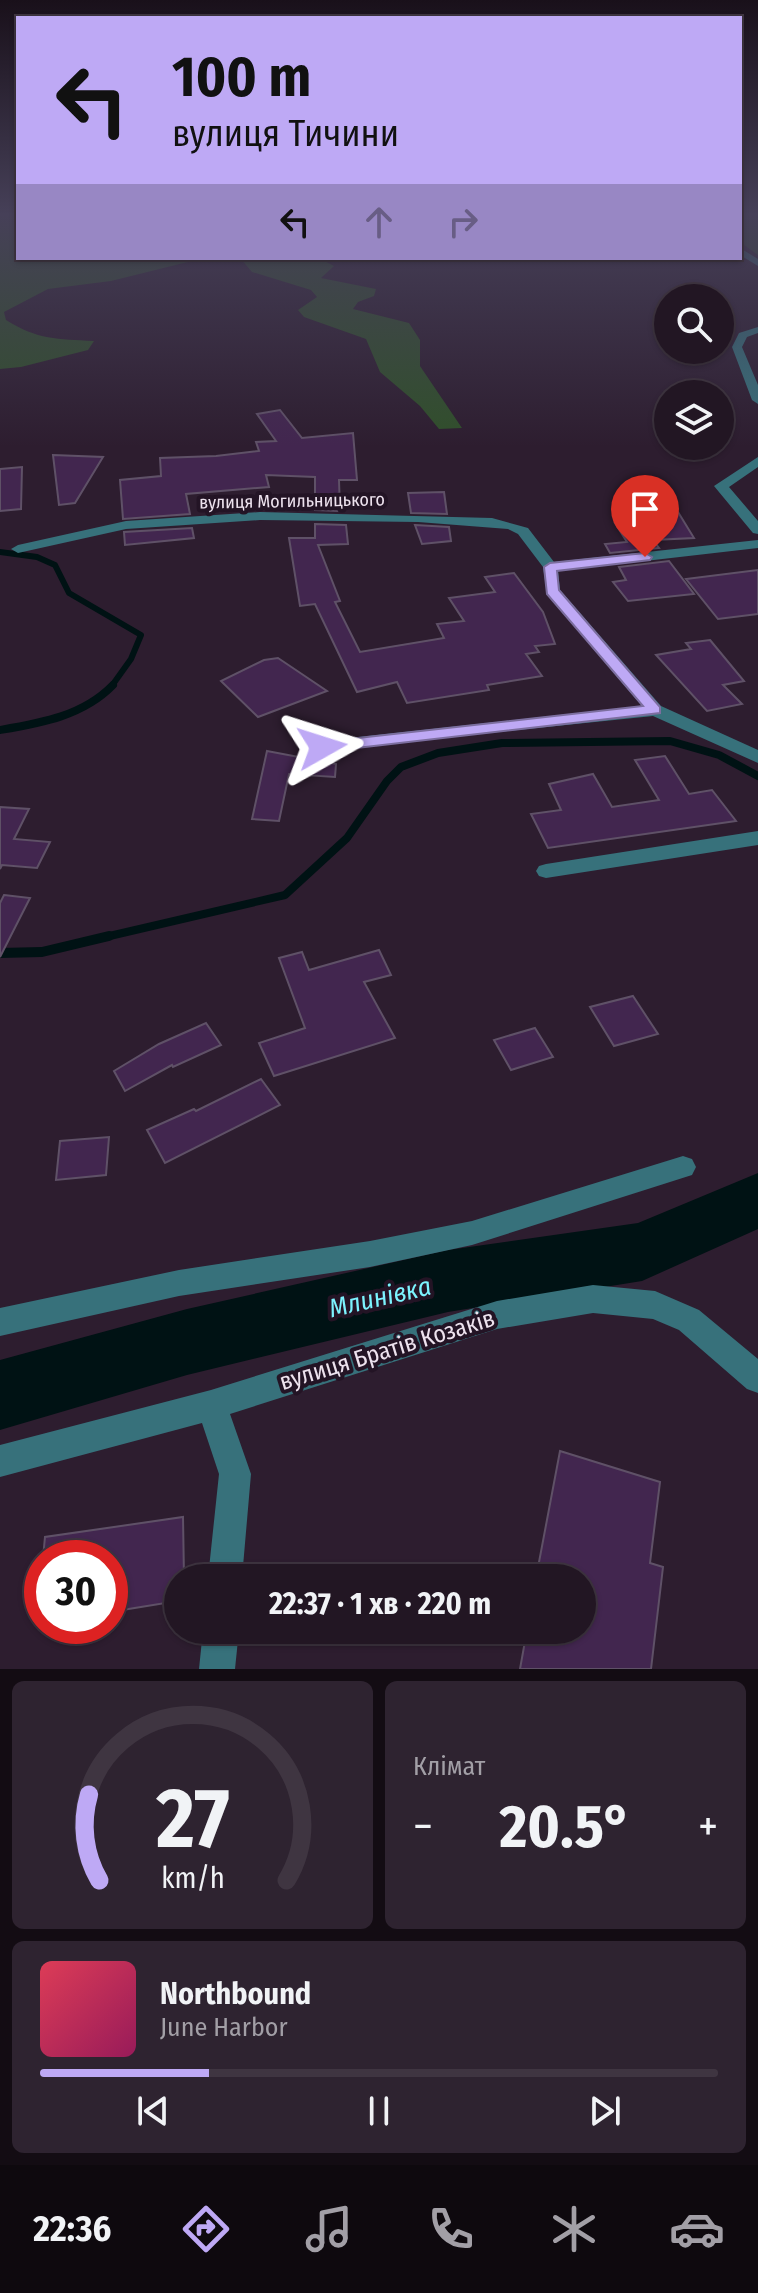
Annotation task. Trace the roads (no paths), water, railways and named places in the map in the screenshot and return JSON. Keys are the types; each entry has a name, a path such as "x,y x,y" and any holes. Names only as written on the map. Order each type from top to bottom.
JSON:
{"street":[{"path":"758,330 743,335 737,347 758,400"},
{"path":"758,461 721,486 758,530"},
{"name":"вулиця Могильницького","path":"18,549 126,525 260,516 403,517 512,526 523,531 550,567 552,591 655,710"},
{"path":"550,567 758,544"},
{"path":"322,747 655,710 758,757"},
{"path":"546,871 758,838"},
{"path":"0,1322 179,1283 370,1254 472,1233 683,1167"},
{"name":"вулиця Братів Козаків","path":"0,1461 211,1405 497,1315 593,1299 655,1305 689,1320 758,1378"},
{"path":"211,1405 235,1474 226,1564"},
{"path":"217,1669 220,1644"}],"waterway":[{"path":"0,552 37,557 55,565 69,593 141,635 131,659 111,687"},
{"path":"0,730 46,721 75,711 111,687"},
{"path":"101,938 285,895 347,838 387,781 401,767 438,753 502,743 670,741 719,755 758,776"},
{"path":"0,953 42,952 109,936"},
{"name":"Млинівка","path":"0,1395 187,1342 448,1281 642,1252 758,1200"}]}
